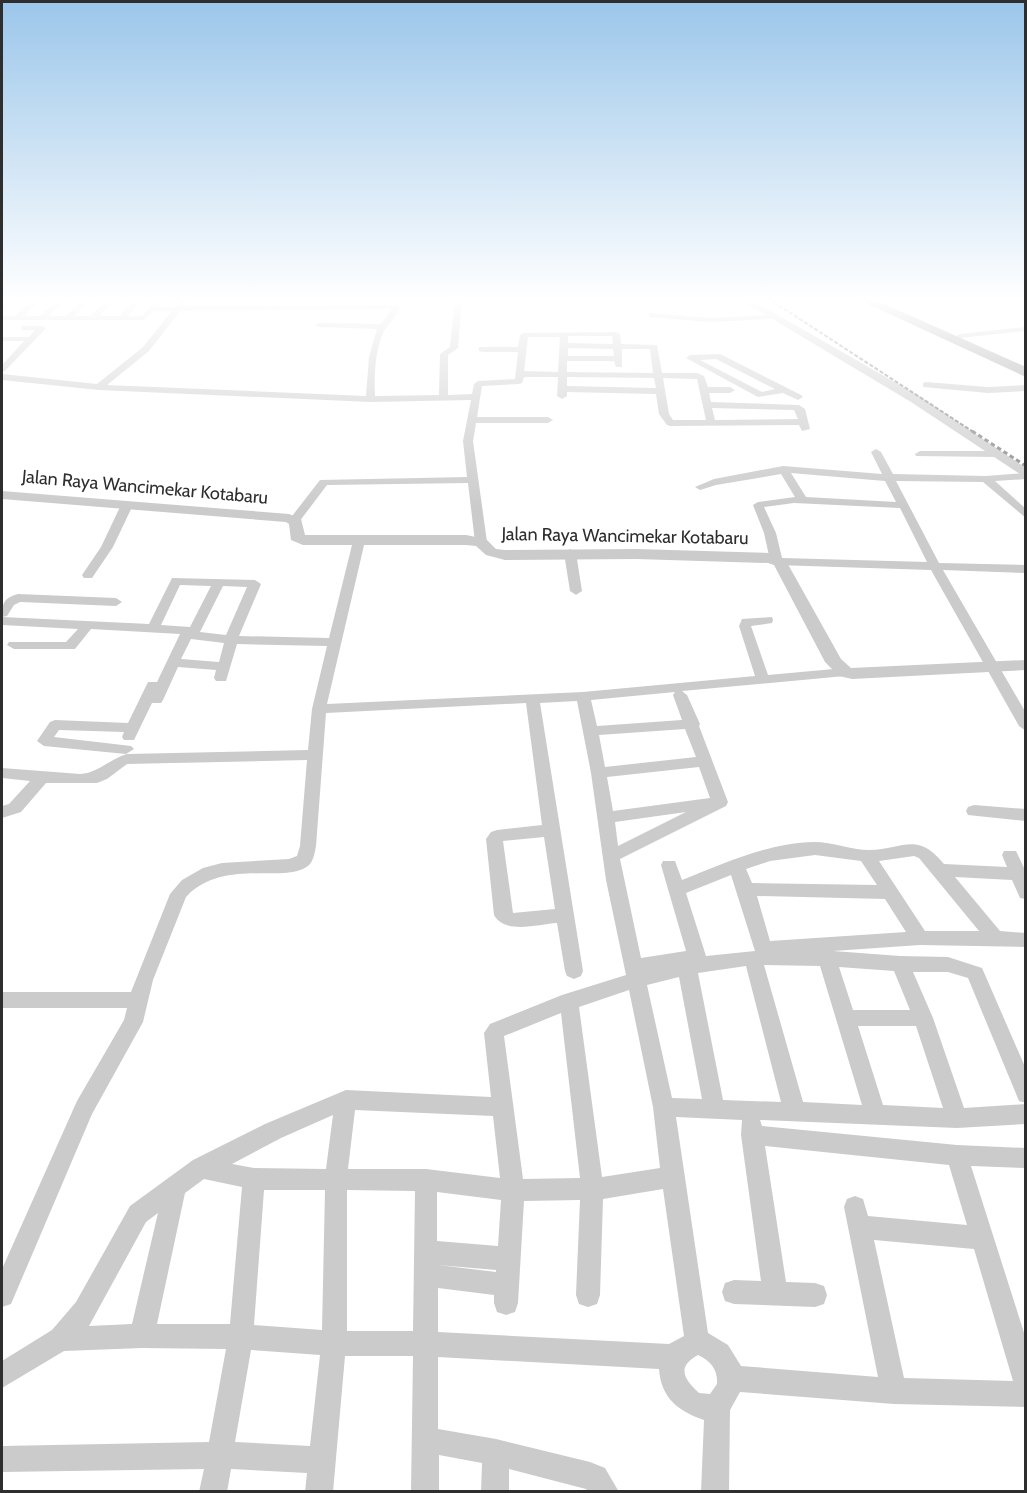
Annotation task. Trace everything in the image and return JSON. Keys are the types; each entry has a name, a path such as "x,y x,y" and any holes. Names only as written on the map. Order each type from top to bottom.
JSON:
{"street":[{"path":"2,369 99,387 371,399 476,397"},
{"path":"99,387 122,369"},
{"path":"371,399 372,369"},
{"path":"443,398 444,369"},
{"path":"481,542 468,441 476,397 480,383 517,382 521,369"},
{"path":"562,369 562,393 662,391"},
{"path":"658,369 664,414 669,423 757,422 762,428 805,429 800,409 795,406 707,405"},
{"path":"709,369 761,395 784,390"},
{"path":"742,369 799,396"},
{"path":"863,369 915,399 1026,475"},
{"path":"520,374 699,376 715,372"},
{"path":"699,376 711,422"},
{"path":"926,385 974,389 1026,388"},
{"path":"704,390 730,390"},
{"path":"472,420 548,420"},
{"path":"876,452 937,568 1026,726"},
{"path":"920,454 997,454"},
{"path":"700,487 714,482 783,470 840,476 986,479 1026,475"},
{"path":"783,470 802,499"},
{"path":"986,479 1024,512"},
{"path":"295,520 321,484 329,481 473,480"},
{"name":"Jalan Raya Wancimekar Kotabaru","path":"2,495 295,520 298,527 296,537 300,540 449,539 481,542 488,550 497,554 570,553 778,561"},
{"path":"845,672 834,662 778,561 770,533 757,506 802,499 903,505"},
{"path":"88,575 107,547 126,507"},
{"path":"2,1295 36,1211 84,1108 133,1022 161,934 179,894 188,882 201,873 250,867 295,865 304,859 308,846 320,709 359,541"},
{"path":"570,553 576,591"},
{"path":"778,561 870,562 937,568 1026,569"},
{"path":"153,629 176,581 256,585 231,640 222,672 175,663"},
{"path":"2,773 91,779 106,774 124,755 132,728 175,663 219,582"},
{"path":"2,613 10,602 18,598 118,598 101,627"},
{"path":"763,679 745,626 753,621 767,620"},
{"path":"2,621 86,627 188,630 189,634 231,640 335,642"},
{"path":"14,645 70,646 86,627"},
{"path":"320,709 583,696 845,672 852,674 1026,665"},
{"path":"681,695 720,802"},
{"path":"583,696 599,773 634,975 664,1107 672,1178 697,1342"},
{"path":"532,698 550,830 574,972"},
{"path":"590,731 693,724"},
{"path":"132,728 55,725 44,741 124,755 315,755"},
{"path":"599,773 705,761"},
{"path":"2,812 15,808 44,776"},
{"path":"606,818 720,802"},
{"path":"612,856 720,802"},
{"path":"974,812 1026,815"},
{"path":"550,830 497,836 494,839 503,915 510,920 566,915"},
{"path":"679,889 772,852 809,847 867,856 921,851 941,870 995,938"},
{"path":"1010,855 1026,893"},
{"path":"867,856 920,938"},
{"path":"669,865 679,889 714,1109"},
{"path":"736,866 746,889 758,953 795,1113"},
{"path":"941,870 1018,874"},
{"path":"746,889 890,892"},
{"path":"426,1264 506,1294 513,1190 494,1034 497,1030 634,975 692,962 758,953 920,938 1026,940"},
{"path":"758,953 826,956 900,964 955,964 975,973 1026,1094"},
{"path":"826,956 876,1115"},
{"path":"900,964 923,1018 957,1118"},
{"path":"2,999 139,1000"},
{"path":"569,1001 592,1187 588,1295"},
{"path":"847,1018 923,1018"},
{"path":"2,1376 61,1339 85,1311 138,1214 201,1168 273,1131 346,1100 502,1107"},
{"path":"319,1491 334,1343 336,1178 346,1100"},
{"path":"664,1107 957,1118 1026,1114"},
{"path":"775,1292 751,1130 957,1155 1026,1158"},
{"path":"957,1155 1026,1381"},
{"path":"201,1168 254,1179 426,1180 513,1190 631,1186 672,1178"},
{"path":"213,1491 217,1455 241,1337 254,1179"},
{"path":"425,1491 426,1180"},
{"path":"142,1336 175,1189"},
{"path":"894,1391 858,1217 983,1238"},
{"path":"426,1264 508,1259"},
{"path":"734,1292 815,1294"},
{"path":"61,1339 142,1336 241,1337 674,1357"},
{"path":"697,1342 709,1345 720,1353 728,1365 731,1378 725,1399 717,1405 705,1408 693,1405 682,1396 674,1384 672,1370 674,1357 683,1346 697,1342"},
{"path":"731,1378 894,1391 1026,1394"},
{"path":"715,1491 717,1405"},
{"path":"426,1440 496,1452 596,1478 605,1491"},
{"path":"495,1491 496,1452"},
{"path":"2,1459 217,1455 322,1460"}],"railway":[{"path":"876,369 975,433"},
{"path":"972,431 1026,466"}]}
